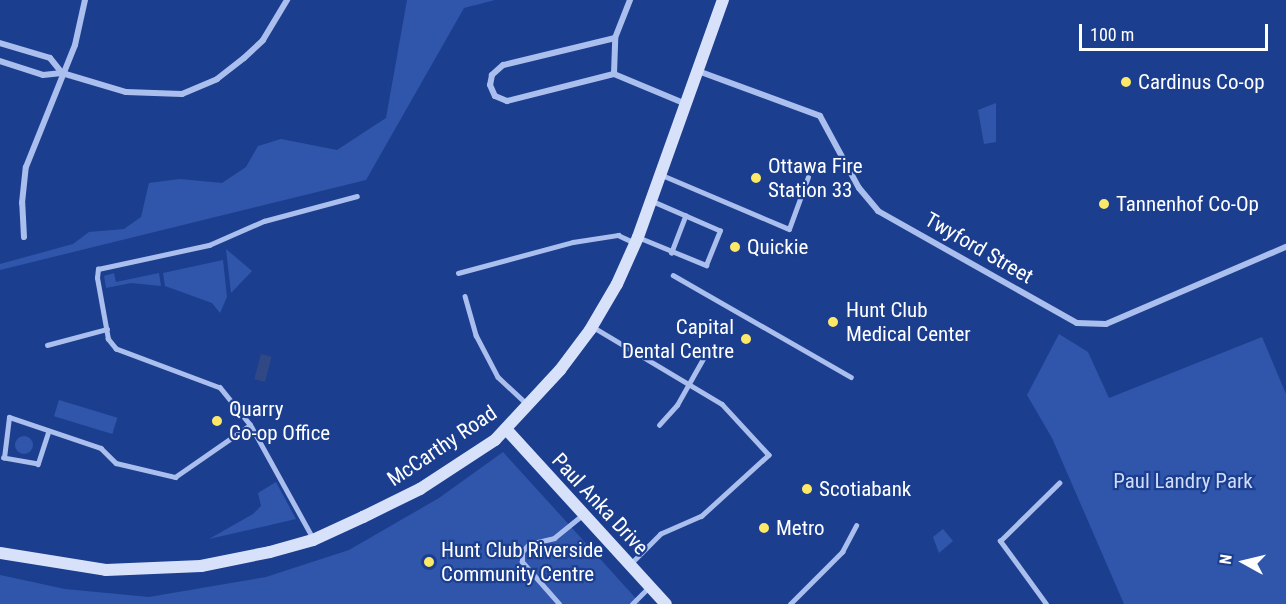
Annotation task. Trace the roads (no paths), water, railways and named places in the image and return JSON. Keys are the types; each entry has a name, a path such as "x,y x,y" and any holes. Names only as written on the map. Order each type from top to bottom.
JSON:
{"street":[{"path":"24,237 22,203 26,166 62,72 75,45 85,0"},
{"path":"0,61 43,75 62,72 126,92 190,92 244,58 263,40 287,0"},
{"path":"614,74 615,38 630,0"},
{"name":"McCarthy Road","path":"0,553 86,568 130,569 201,566 313,540 420,489 506,429 529,406 593,327 637,240 723,0"},
{"path":"615,38 503,65 492,75 490,84 495,96 507,101 614,74 687,104"},
{"path":"0,43 50,58 62,72"},
{"name":"Twyford Street","path":"698,71 820,116 859,189 878,210 1077,323 1106,324 1286,247"},
{"name":"Paul Anka Drive","path":"506,429 666,604"}],"lane":[{"path":"662,174 789,229 808,177"},
{"path":"313,540 250,425 220,388 116,349 107,329 98,269 208,245 264,221 357,196"},
{"path":"458,273 584,240 618,235 706,265 720,231 651,201"},
{"path":"671,253 685,216"},
{"path":"673,275 851,377"},
{"path":"465,296 476,335 498,376 529,406"},
{"path":"593,327 722,404 769,455 702,516 661,534 630,565"},
{"path":"47,345 107,329"},
{"path":"659,425 677,405 704,357"},
{"path":"49,431 38,464 4,458 9,417 101,448 116,463 175,477 250,425"},
{"path":"1047,604 1000,541 1059,483"},
{"path":"559,604 522,562 522,552 529,544 555,538 583,514"},
{"path":"790,604 842,552 856,526"},
{"path":"632,604 650,586"}],"place":[{"name":"Cardinus Co-op","path":"1126,82"},
{"name":"Ottawa Fire Station 33","path":"756,178"},
{"name":"Tannenhof Co-Op","path":"1104,204"},
{"name":"Quickie","path":"735,247"},
{"name":"Hunt Club Medical Center","path":"833,322"},
{"name":"Capital Dental Centre","path":"746,339"},
{"name":"Quarry Co-op Office","path":"217,421"},
{"name":"Scotiabank","path":"807,489"},
{"name":"Metro","path":"764,528"},
{"name":"Hunt Club Riverside Community Centre","path":"429,562"}],"park label":[{"name":"Paul Landry Park","path":"1183,481"}]}
